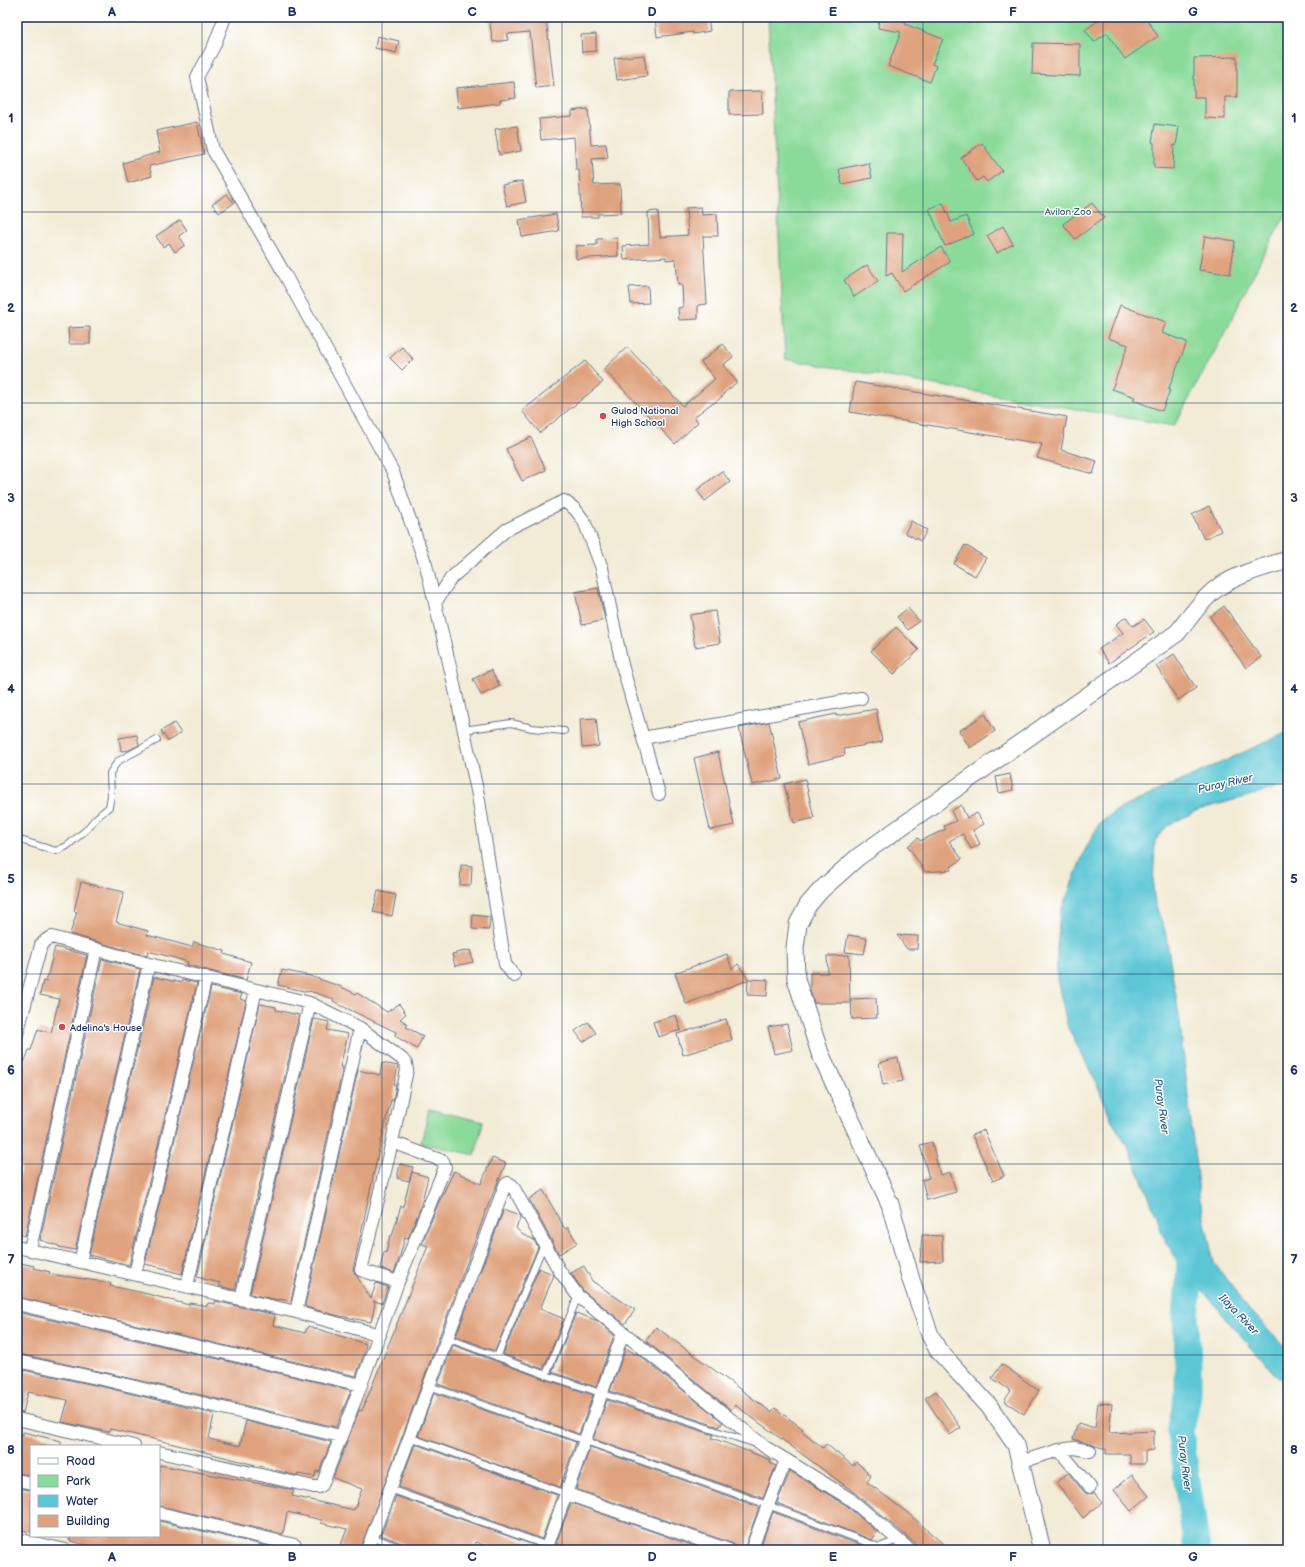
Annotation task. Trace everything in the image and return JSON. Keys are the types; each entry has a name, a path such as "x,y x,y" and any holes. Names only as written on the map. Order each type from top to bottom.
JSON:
{"street":[{"path":"225,17 214,46 196,77 213,150 284,273 393,472 426,565 478,795 505,964 514,976"},
{"path":"435,603 451,578 506,530 564,501 575,509 584,521 602,568 622,665 659,794"},
{"path":"1042,1550 1016,1445 989,1406 938,1350 930,1335 914,1287 890,1204 820,1054 796,979 795,948 798,924 808,905 821,890 858,857 1176,633 1202,602 1216,589 1237,578 1288,560"},
{"path":"643,738 861,698"},
{"path":"17,1034 41,945 52,937 149,964 310,1003 360,1028 402,1059 406,1064 407,1070 392,1142 361,1270 398,1282"},
{"path":"30,1249 96,949"},
{"path":"80,1262 149,964"},
{"path":"135,1274 206,977"},
{"path":"187,1286 256,990"},
{"path":"240,1299 310,1003"},
{"path":"296,1312 360,1028"},
{"path":"160,1452 314,1487 319,1487 322,1485 380,1335 398,1282 445,1167 443,1161 392,1142"},
{"path":"367,1550 506,1184 512,1185 558,1270 578,1296 765,1447 850,1499 910,1550"},
{"path":"17,1246 296,1312 380,1335"},
{"path":"17,1304 361,1385"},
{"path":"551,1549 567,1494 623,1333"},
{"path":"17,1361 106,1380 340,1436"},
{"path":"17,1419 130,1445"},
{"path":"1020,1462 1059,1450 1074,1448 1090,1451"},
{"path":"1059,1450 1090,1487"},
{"path":"751,1550 786,1460"},
{"path":"17,1480 30,1483"},
{"path":"567,1494 730,1550"},
{"path":"160,1513 295,1545 298,1550"},
{"path":"17,1539 66,1550"}],"lane":[{"path":"464,730 511,723 532,728 564,731"},
{"path":"17,839 56,851 67,846 86,830 96,818 109,807 111,796 110,773 118,761 157,740"},
{"path":"497,1357 544,1244"},
{"path":"546,1375 578,1296"},
{"path":"447,1338 546,1375 765,1447"},
{"path":"429,1386 768,1505 879,1547 898,1540"},
{"path":"409,1437 567,1494"},
{"path":"390,1489 551,1549"},
{"path":"372,1537 408,1550"}],"green space":[{"name":"Avilon Zoo","path":"768,17 1288,17 1288,211 1263,255 1229,325 1174,426 785,359"},
{"path":"429,1109 483,1122 475,1155 421,1143"}],"water":[{"name":"Ilaya River","path":"1288,732 1288,785 1198,810 1167,826 1155,841 1153,888 1155,904 1165,930 1179,1015 1199,1195 1214,1263 1249,1309 1288,1350 1288,1385 1274,1373 1233,1327 1173,1254 1161,1231 1157,1216 1127,1145 1113,1123 1096,1082 1068,1028 1057,979 1057,948 1060,914 1084,852 1099,824 1115,811"}],"building":[{"path":"505,17 505,19 526,17 526,19 546,17 554,86 536,88 530,32 507,34 508,40 493,42 489,18"},
{"path":"655,17 674,17 675,20 708,17 710,31 657,37"},
{"path":"879,17 906,19 905,24 943,39 932,64 936,66 930,82 888,66 901,32 878,28"},
{"path":"1103,17 1145,17 1158,36 1125,59 1107,33 1094,42 1085,30"},
{"path":"596,34 596,51 582,52 581,35"},
{"path":"377,36 399,41 396,53 375,48"},
{"path":"1033,43 1080,44 1080,76 1032,74"},
{"path":"644,55 647,76 617,80 614,58"},
{"path":"1237,57 1237,97 1225,97 1225,119 1205,118 1205,97 1194,97 1194,58"},
{"path":"514,82 516,98 500,100 500,103 458,108 456,88"},
{"path":"762,91 763,114 729,115 729,92"},
{"path":"588,109 591,145 606,144 608,158 592,159 594,185 620,184 621,213 598,214 598,217 581,217 579,170 576,170 574,137 541,140 539,119 572,116 572,111"},
{"path":"197,122 204,154 149,166 152,176 128,183 123,163 160,152 156,131"},
{"path":"1155,124 1179,127 1176,146 1174,145 1173,169 1154,168 1154,143 1152,142"},
{"path":"517,126 521,151 499,155 495,129"},
{"path":"982,143 1002,171 987,182 983,177 977,181 961,158"},
{"path":"869,163 872,178 842,184 839,169"},
{"path":"522,181 526,202 507,206 502,185"},
{"path":"227,194 234,203 219,213 212,204"},
{"path":"943,203 951,222 966,216 974,234 945,246 929,209"},
{"path":"1092,203 1104,218 1075,239 1063,224"},
{"path":"701,207 702,215 717,214 718,236 703,236 707,304 698,305 698,319 679,320 678,308 683,307 682,285 678,285 676,259 666,260 666,257 624,260 623,246 649,244 648,212 658,211 660,237 688,235 686,208"},
{"path":"556,214 559,231 522,237 519,220"},
{"path":"180,220 187,230 179,236 185,245 175,252 169,243 163,247 156,236"},
{"path":"1003,226 1013,244 997,253 987,236"},
{"path":"887,233 903,233 902,272 941,247 950,262 903,291 892,273 886,276"},
{"path":"1205,236 1235,241 1230,274 1199,270"},
{"path":"617,238 618,256 576,259 576,246 597,245 597,239"},
{"path":"867,265 878,281 854,297 844,280"},
{"path":"648,286 649,303 631,304 629,287"},
{"path":"1120,305 1166,322 1162,333 1187,342 1168,390 1170,390 1162,411 1133,400 1135,397 1112,389 1128,345 1108,338"},
{"path":"90,327 90,344 69,344 68,328"},
{"path":"723,344 733,357 723,365 737,382 713,404 712,403 694,417 698,422 675,444 604,369 627,347 683,406 715,379 701,362"},
{"path":"402,347 413,359 402,370 390,358"},
{"path":"585,361 603,382 540,433 522,411"},
{"path":"855,382 1067,417 1061,450 1097,461 1093,474 1037,458 1042,444 850,412"},
{"path":"531,437 546,470 522,481 506,449"},
{"path":"722,471 730,482 705,501 697,490"},
{"path":"1209,506 1221,531 1204,539 1192,515"},
{"path":"911,521 927,530 921,541 905,533"},
{"path":"965,545 986,558 975,576 954,564"},
{"path":"598,588 605,620 582,625 575,592"},
{"path":"1224,606 1261,657 1246,668 1210,617"},
{"path":"908,608 919,621 908,630 897,617"},
{"path":"715,611 720,643 695,647 690,615"},
{"path":"1126,617 1133,626 1144,619 1154,632 1109,663 1099,649 1123,633 1116,624"},
{"path":"896,627 919,650 894,674 871,651"},
{"path":"1174,654 1196,688 1178,700 1156,666"},
{"path":"491,670 500,686 481,695 473,679"},
{"path":"876,709 882,742 844,749 845,755 808,764 798,722 836,714 836,716"},
{"path":"985,714 995,731 970,748 959,731"},
{"path":"596,718 599,746 582,748 580,719"},
{"path":"769,722 782,779 752,785 739,728"},
{"path":"174,723 181,733 168,741 161,731"},
{"path":"137,735 139,745 129,750 121,751 119,738"},
{"path":"718,752 734,825 710,830 694,758"},
{"path":"1010,774 1013,790 999,793 996,777"},
{"path":"805,779 814,818 794,823 784,784"},
{"path":"961,805 967,818 977,813 984,824 973,830 980,844 971,849 963,834 949,841 962,859 951,867 951,870 925,872 908,846 918,838 920,841 946,829 944,826 956,821 951,811"},
{"path":"461,865 472,866 471,885 460,885"},
{"path":"81,882 124,892 116,922 148,931 147,935 192,947 194,942 225,951 224,954 251,962 246,980 187,965 188,962 171,957 148,951 147,956 70,934 77,912 74,911"},
{"path":"378,891 396,895 392,916 373,912"},
{"path":"473,915 490,917 489,930 472,929"},
{"path":"848,935 867,938 864,954 845,952"},
{"path":"897,935 918,936 917,949 907,949"},
{"path":"55,947 87,955 25,1236 17,1233 17,1187 21,1166 17,1165 17,1087 20,1074 29,1050 31,1050 38,1029 51,1033 59,999 40,995 43,981 46,982"},
{"path":"470,950 473,962 455,966 452,954"},
{"path":"727,954 732,969 738,964 748,979 768,980 767,996 747,995 748,980 686,1004 675,973"},
{"path":"849,955 850,1003 814,1003 810,989 810,973 828,973 827,956"},
{"path":"102,959 140,969 75,1250 59,1247 40,1240"},
{"path":"282,970 310,976 339,986 356,994 357,993 387,1012 399,1004 406,1014 400,1019 408,1024 406,1027 423,1036 417,1049 395,1036 396,1032 342,1006 333,1001 334,999 309,991 278,985"},
{"path":"154,977 181,983 182,980 197,983 129,1265 89,1255"},
{"path":"211,987 242,994 240,999 246,1001 182,1274 145,1264"},
{"path":"876,998 877,1018 852,1019 851,999"},
{"path":"260,1004 276,1007 276,1010 299,1015 235,1290 219,1286 220,1283 197,1277"},
{"path":"676,1015 681,1030 658,1037 653,1022"},
{"path":"314,1019 329,1022 327,1030 348,1034 340,1067 343,1067 291,1301 278,1300 250,1294"},
{"path":"726,1019 732,1040 683,1055 677,1034"},
{"path":"588,1022 596,1033 583,1042 575,1031"},
{"path":"787,1024 793,1050 774,1054 768,1027"},
{"path":"898,1058 903,1081 883,1085 879,1063"},
{"path":"382,1063 398,1066 394,1084 396,1085 393,1101 391,1100 379,1149 353,1270 371,1299 376,1283 388,1287 382,1303 373,1301 375,1304 371,1322 335,1315 306,1307 305,1305 358,1070 380,1075"},
{"path":"984,1130 1004,1176 993,1181 972,1135"},
{"path":"932,1142 940,1175 950,1172 956,1192 927,1200 922,1180 929,1178 920,1145"},
{"path":"492,1158 506,1163 489,1203 360,1550 339,1550 347,1529 321,1523 322,1520 287,1512 283,1534 160,1506 160,1465 294,1490 292,1496 354,1510 362,1489 333,1478 359,1410 362,1411 428,1246 422,1244 438,1204 454,1171 481,1184"},
{"path":"400,1164 413,1167 409,1181 397,1178"},
{"path":"412,1172 428,1177 420,1209 408,1238 405,1237 394,1273 380,1268 384,1252 386,1253 390,1236 392,1236 401,1206 403,1207"},
{"path":"543,1190 565,1229 568,1227 577,1243 559,1254 529,1199"},
{"path":"504,1209 521,1216 516,1228 523,1235 533,1239 538,1247 495,1351 456,1336"},
{"path":"922,1235 942,1236 943,1261 920,1262"},
{"path":"21,1263 50,1272 49,1274 111,1283 110,1286 189,1305 189,1303 207,1306 208,1303 215,1304 215,1301 275,1315 273,1325 305,1333 308,1326 366,1344 364,1353 356,1376 17,1297 17,1280"},
{"path":"584,1266 592,1281 635,1310 625,1324 583,1291 571,1273"},
{"path":"539,1268 554,1275 540,1309 564,1319 543,1369 503,1354"},
{"path":"17,1312 351,1390 336,1427 108,1373 19,1354 17,1353"},
{"path":"576,1313 598,1321 614,1335 596,1387 552,1372"},
{"path":"656,1327 771,1412 775,1408 803,1429 802,1431 823,1448 826,1444 853,1466 856,1462 871,1476 867,1482 909,1514 950,1550 923,1550 855,1493 735,1405 731,1410 646,1341"},
{"path":"453,1345 544,1379 593,1395 579,1434 438,1384"},
{"path":"626,1348 635,1354 636,1353 723,1422 719,1427 610,1391"},
{"path":"1002,1364 1039,1391 1024,1414 1004,1401 1011,1391 992,1378"},
{"path":"18,1369 104,1387 214,1414 209,1439 240,1446 246,1421 331,1442 319,1472 316,1471 315,1477 298,1474 298,1476 110,1429 109,1432 62,1422 68,1400 28,1392 23,1413 17,1412"},
{"path":"936,1391 961,1428 950,1435 925,1398"},
{"path":"434,1393 576,1442 560,1487 418,1436"},
{"path":"607,1400 714,1435 712,1438 771,1460 770,1463 776,1466 763,1498 593,1439"},
{"path":"1098,1403 1112,1404 1109,1433 1154,1431 1154,1450 1145,1451 1145,1464 1130,1464 1130,1454 1106,1454 1106,1449 1073,1439 1078,1423 1095,1428"},
{"path":"23,1432 61,1441 61,1445 30,1445 30,1475 17,1473 17,1433 23,1435"},
{"path":"415,1444 557,1495 542,1539 399,1487"},
{"path":"590,1447 759,1507 744,1550 736,1550 735,1545 731,1543 576,1489"},
{"path":"790,1471 846,1505 877,1532 872,1540 777,1503"},
{"path":"1068,1473 1084,1492 1088,1494 1094,1493 1102,1503 1083,1518 1056,1483"},
{"path":"1132,1475 1149,1496 1131,1511 1114,1490"},
{"path":"17,1488 30,1490 30,1532 17,1529"},
{"path":"396,1496 539,1547 538,1550 497,1550 475,1542 472,1550 411,1549 409,1546 381,1535"},
{"path":"571,1503 706,1550 576,1550 567,1547 556,1543"},
{"path":"773,1512 868,1548 866,1550 759,1550"},
{"path":"160,1521 280,1550 109,1550 70,1541 70,1537 160,1537"},
{"path":"377,1544 390,1548 389,1550 375,1550"}],"waterway":[{"name":"Puray River","path":"1185,1239 1190,1264 1186,1319 1188,1395 1180,1432 1197,1550"}],"place":[{"name":"Gulod National High School","path":"603,416"},
{"name":"Adelina's House","path":"62,1027"}]}
